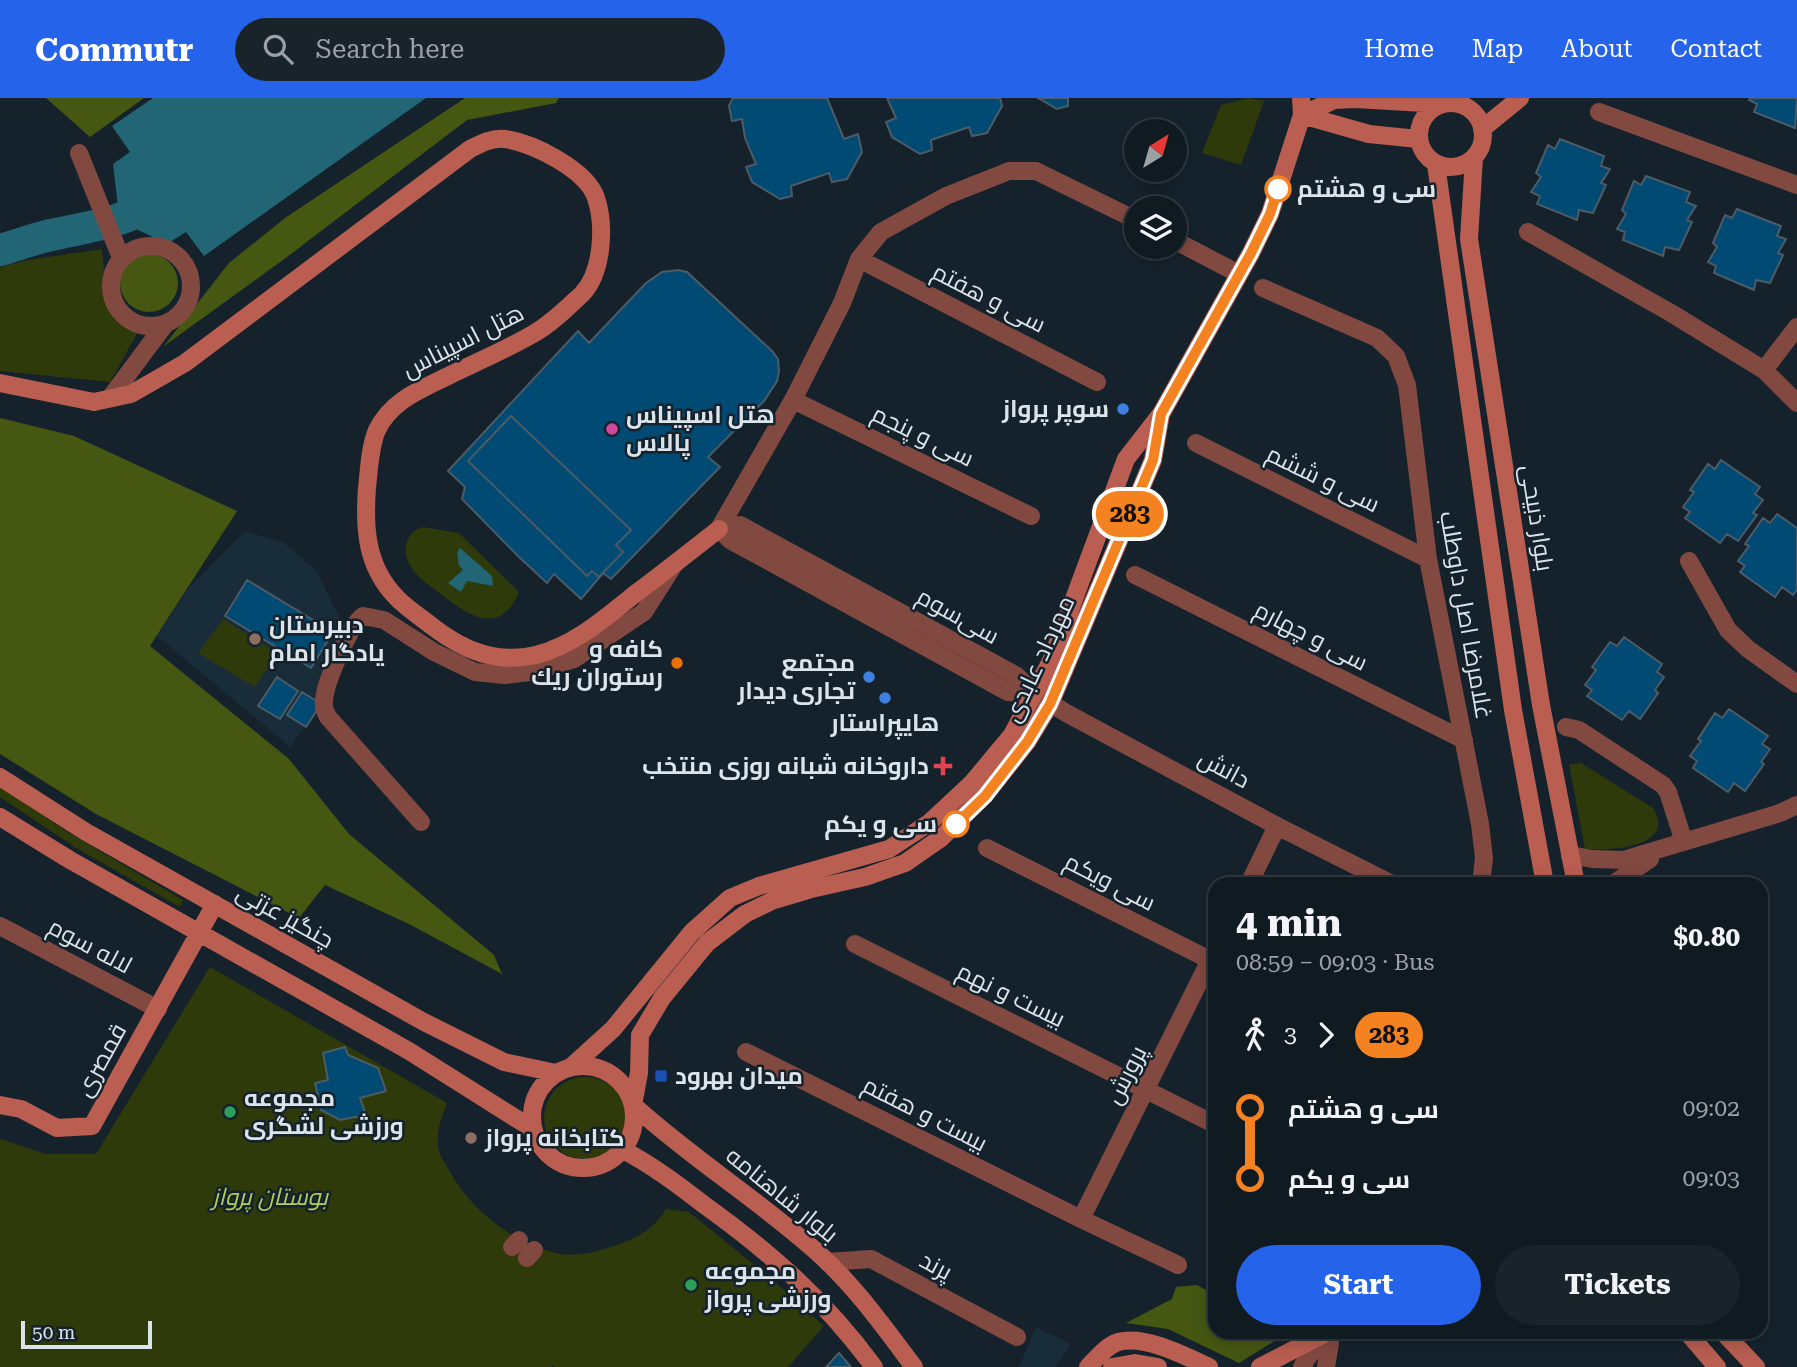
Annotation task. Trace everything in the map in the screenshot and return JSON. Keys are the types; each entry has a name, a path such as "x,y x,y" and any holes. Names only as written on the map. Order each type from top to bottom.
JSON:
{"street":[{"path":"1482,129 1520,98"},
{"path":"1302,106 1356,99 1454,102 1469,108 1478,117 1482,129 1480,149 1474,158 1463,166 1449,168 1436,164 1421,149 1418,139 1420,124 1428,111 1454,102"},
{"path":"1302,106 1369,134 1418,139"},
{"name":"مهرداد عابدی","path":"633,1105 639,1073 640,1035 662,998 707,943 745,914 774,900 865,877 905,863 942,838 985,796 1027,742 1052,661 1126,459 1161,414 1270,214 1302,106"},
{"path":"1599,112 1797,186"},
{"name":"هتل اسپیناس","path":"0,383 94,401 131,394 185,363 470,149 487,141 504,138 550,155 573,168 586,182 596,197 602,248 594,274 584,292 536,333 423,386 389,411 376,432 364,519 368,547 377,570 397,598 444,636 480,654 500,659 518,659 565,644 601,622 719,528"},
{"path":"79,153 121,258"},
{"name":"بلوار ذبیحی","path":"1474,158 1469,239 1541,705 1575,877"},
{"name":"بلوار ذبیحی","path":"1436,164 1513,710 1544,877"},
{"path":"719,528 793,400 842,303 859,259 881,232 946,196 1009,172 1036,171 1124,214"},
{"path":"1528,232 1671,313 1764,370 1797,403"},
{"path":"144,246 157,246 180,258 191,281 186,306 166,323 153,326 127,318 118,309 110,283 121,258 144,246"},
{"path":"1187,247 1239,274"},
{"name":"سی و هفتم","path":"859,259 1097,382"},
{"name":"غلامرضا اصل داوطلب","path":"1264,288 1377,338 1396,356 1407,385 1428,559 1465,740 1484,858 1482,877"},
{"path":"110,398 166,323"},
{"path":"1764,370 1797,327"},
{"name":"سی و پنجم","path":"793,400 1031,516"},
{"name":"مهرداد عابدی","path":"564,1070 613,1029 692,932 730,898 759,886 889,849 929,823 972,783 1042,699 1153,460 1161,414"},
{"name":"سی و ششم","path":"1196,443 1428,559"},
{"name":"سی‌سوم","path":"719,528 730,540 1008,692 1042,699"},
{"path":"1689,561 1728,630 1748,649 1797,684"},
{"path":"421,822 328,717 324,709 324,699 336,663 357,621 363,617 384,620 434,652 475,672 505,675 530,673 574,659 644,612 674,565"},
{"name":"سی و چهارم","path":"1135,575 1465,740"},
{"name":"دانش","path":"1042,699 1378,877"},
{"path":"1566,727 1579,730 1663,785 1668,792 1684,842"},
{"name":"چنگیز عزتی","path":"0,777 86,832 424,1022 504,1062 564,1070"},
{"path":"1570,855 1623,860 1780,813 1797,805"},
{"path":"0,817 70,860 409,1051 533,1129"},
{"path":"1252,877 1278,826"},
{"path":"1623,877 1642,863 1684,842"},
{"name":"سی ویکم","path":"987,848 1208,956"},
{"name":"قمصری","path":"0,1105 21,1109 57,1128 92,1126 215,904"},
{"name":"لاله سوم","path":"0,926 158,1009"},
{"name":"بیست و نهم","path":"855,944 1208,1121"},
{"name":"پرورش","path":"1081,1219 1208,968"},
{"name":"بیست و هفتم","path":"746,1052 1178,1265"},
{"path":"587,1066 603,1069 617,1078 627,1090 633,1105 633,1129 623,1150 611,1161 596,1167 572,1166 550,1156 533,1129 532,1113 536,1097 544,1084 564,1070 587,1066"},
{"path":"0,1097 21,1109"},
{"name":"بلوار شاهنامه","path":"633,1105 671,1139 745,1194 827,1262 870,1308 914,1367"},
{"path":"623,1150 650,1165 725,1219 795,1276 845,1329 874,1367"},
{"name":"پرند","path":"827,1262 871,1259 1017,1337"},
{"path":"1260,1367 1314,1339"},
{"path":"1302,1367 1322,1339"},
{"path":"1326,1367 1329,1339"},
{"path":"1693,1339 1717,1367"},
{"path":"1730,1339 1756,1367"},
{"path":"1088,1367 1105,1349 1119,1342 1164,1347 1209,1367"},
{"path":"1112,1367 1135,1363 1158,1367"}],"shaded area":[{"name":"دبیرستان یادگار امام","path":"245,531 284,543 317,571 351,642 328,695 290,747 157,636 188,589"},
{"path":"1036,1327 1071,1344 1055,1367 1019,1367"}],"green space":[{"path":"46,98 144,98 90,137"},
{"path":"465,98 559,98 556,103 467,120 287,257 164,346 229,263 285,218"},
{"path":"1249,98 1264,101 1241,165 1202,153 1221,105"},
{"path":"102,249 106,292 114,314 139,330 110,382 0,371 0,267"},
{"path":"149,254 160,256 173,267 178,283 176,294 165,307 149,312 138,310 125,299 120,283 122,272 133,259"},
{"path":"0,418 74,436 237,511 150,646 289,759 349,834 494,955 502,974 411,925 325,885 299,918 96,814 0,754"},
{"path":"423,527 459,533 519,592 511,606 494,618 484,618 463,610 422,580 408,561 406,545 412,533"},
{"path":"223,619 277,653 255,687 198,653"},
{"path":"1581,763 1653,808 1658,821 1656,832 1637,844 1608,849 1585,849 1569,764"},
{"path":"0,787 71,834 183,900 180,907 76,848 0,797"},
{"name":"بوستان پرواز","path":"210,967 447,1103 438,1132 441,1156 458,1184 479,1210 506,1231 552,1252 578,1254 604,1249 634,1238 652,1226 666,1209 689,1212 774,1281 824,1326 788,1367 555,1367 551,1364 552,1367 0,1367 0,1139 46,1154 96,1154"},
{"path":"577,1077 593,1077 608,1084 619,1095 626,1110 623,1134 614,1147 593,1159 577,1159 562,1152 551,1141 544,1126 544,1110 551,1095 562,1084"},
{"path":"1197,1285 1208,1291 1208,1339 1278,1339 1239,1363 1168,1329 1126,1323 1172,1299 1176,1287"}],"water":[{"path":"153,98 426,98 204,256 186,232 167,244 128,225 118,230 107,214 118,207 113,164 130,152 112,126"},
{"path":"89,221 93,238 50,243 0,257 0,241"},
{"path":"460,548 492,576 493,586 467,581 461,592 448,583 463,570 459,565 457,553"}],"building":[{"path":"733,98 827,98 844,139 858,134 862,152 847,179 832,182 829,173 791,186 792,196 780,199 752,182 746,167 756,164 745,138 742,119 732,121 729,106"},
{"path":"887,98 1000,98 1002,106 987,133 972,136 969,127 931,140 932,150 920,154 892,137 886,122 896,118"},
{"path":"1038,98 1068,98 1068,106 1057,109"},
{"path":"1797,98 1795,128 1754,112 1757,104 1749,100"},
{"path":"1560,139 1604,156 1601,166 1610,169 1601,183 1606,185 1593,213 1579,210 1577,220 1537,204 1540,196 1531,192 1541,177 1536,173 1548,145 1555,149"},
{"path":"1646,176 1690,192 1686,202 1696,206 1687,220 1692,222 1679,250 1665,247 1663,256 1623,240 1625,232 1617,229 1626,214 1622,210 1634,181 1641,185"},
{"path":"1737,209 1781,226 1777,236 1786,239 1778,253 1783,255 1770,283 1756,280 1754,290 1714,273 1716,266 1708,262 1717,247 1713,243 1725,215 1732,218"},
{"name":"هتل اسپیناس پالاس","path":"662,272 687,272 772,351 778,359 777,381 764,401 708,457 720,467 611,579 603,573 581,599 554,574 547,583 519,557 462,499 465,487 448,471 578,331 589,343 646,283"},
{"path":"511,416 631,530 616,545 623,552 599,577 592,571 587,576 468,461"},
{"path":"1721,460 1760,487 1755,494 1763,500 1753,513 1757,515 1738,541 1727,534 1720,543 1685,518 1690,512 1683,507 1694,492 1690,490 1708,464 1715,469"},
{"path":"1777,514 1797,528 1797,590 1793,595 1782,587 1775,597 1740,572 1745,566 1738,561 1749,546 1745,544 1763,518 1770,523"},
{"path":"247,580 333,632 311,668 225,616"},
{"path":"1624,637 1662,664 1657,672 1664,677 1655,690 1658,693 1640,719 1629,711 1622,720 1587,696 1592,690 1585,685 1596,670 1592,667 1610,642 1617,646"},
{"path":"277,677 298,691 280,719 258,706"},
{"path":"302,692 321,704 306,727 287,715"},
{"path":"1729,709 1768,736 1762,744 1770,749 1761,762 1764,764 1745,791 1734,783 1728,792 1693,768 1697,761 1690,756 1715,713 1722,718"},
{"path":"345,1047 348,1055 378,1068 386,1091 360,1098 366,1115 340,1120 321,1110 315,1083 328,1080 323,1053"},
{"path":"839,1353 851,1367 826,1367"}],"waterway":[{"path":"0,250 103,224 139,211"}],"bus line":[{"name":"283","path":"956,824 985,796 1027,742 1050,704 1153,460 1161,414 1251,253 1270,214 1278,189"}],"place":[{"name":"سی و هشتم","path":"1278,189"},
{"name":"سوپر پرواز","path":"1123,409"},
{"name":"هتل اسپیناس پالاس","path":"612,429"},
{"name":"دبیرستان یادگار امام","path":"255,639"},
{"name":"كافه و رستوران ريك","path":"677,663"},
{"name":"مجتمع تجاری دیدار","path":"869,677"},
{"name":"هایپراستار","path":"885,698"},
{"name":"داروخانه شبانه روزی منتخب","path":"943,766"},
{"name":"سی و یکم","path":"956,824"},
{"name":"میدان بهرود","path":"661,1076"},
{"name":"مجموعه ورزشی لشگری","path":"230,1112"},
{"name":"کتابخانه پرواز","path":"471,1138"},
{"name":"مجموعه ورزشی پرواز","path":"691,1285"}]}
